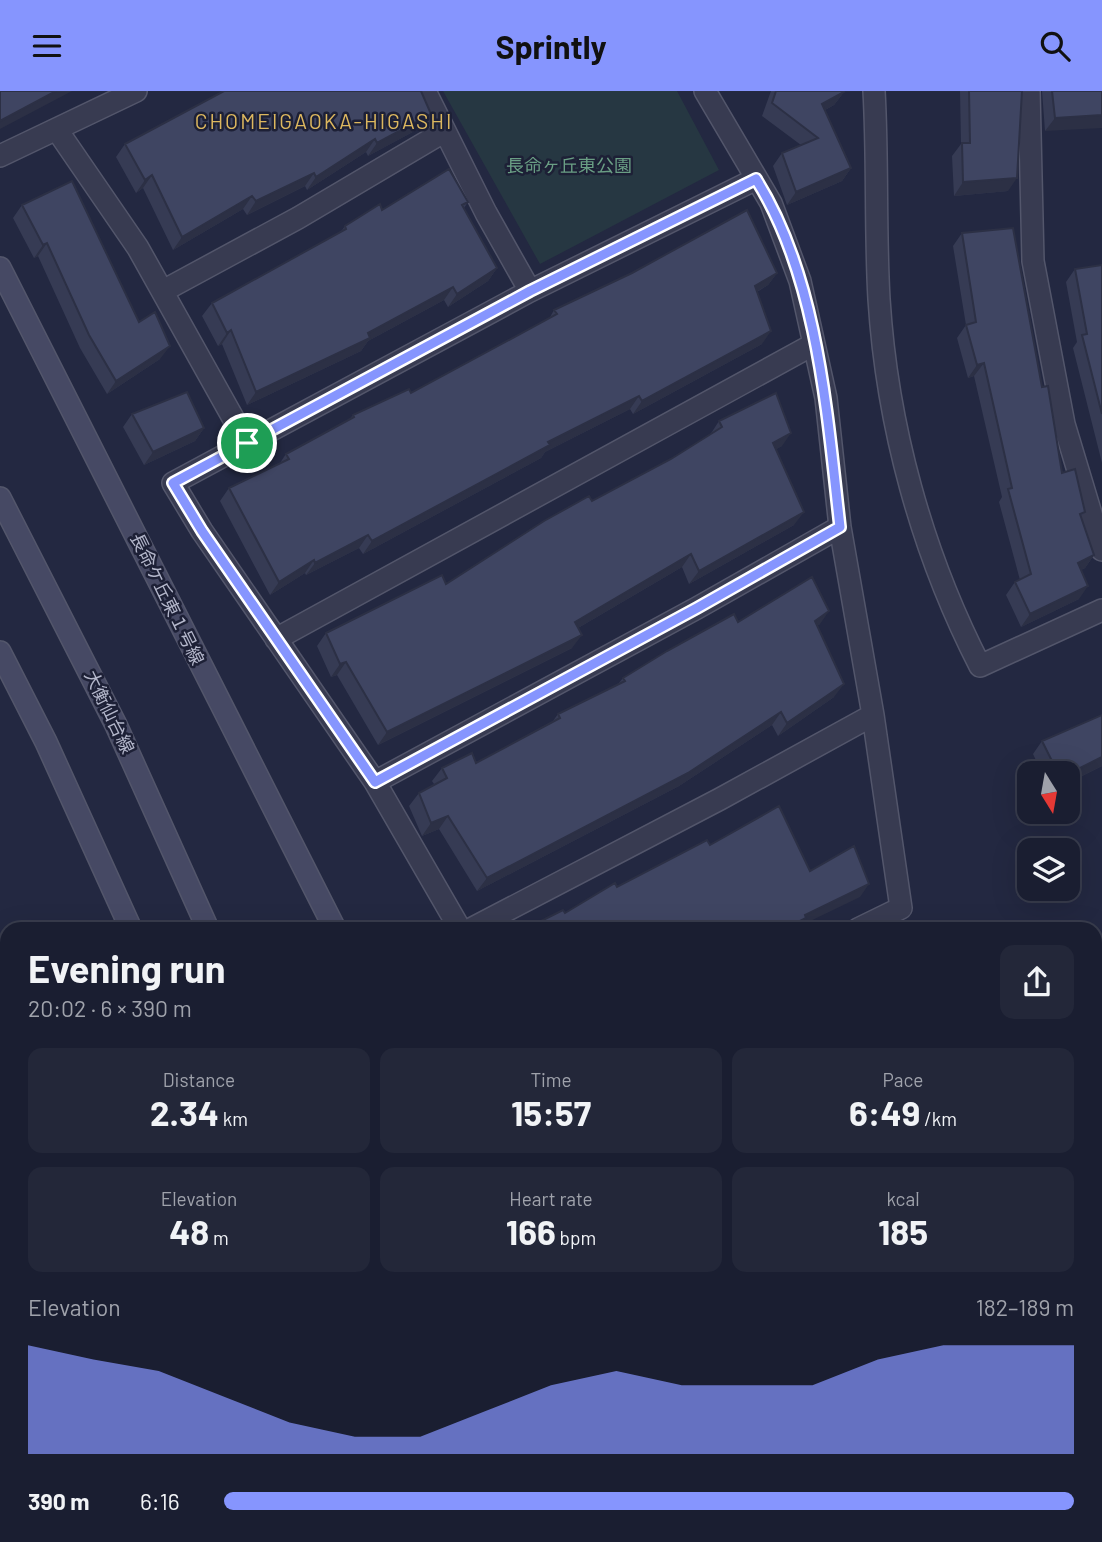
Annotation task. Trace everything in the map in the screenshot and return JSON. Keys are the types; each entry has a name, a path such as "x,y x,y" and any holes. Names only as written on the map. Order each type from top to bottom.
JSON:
{"main road":[{"name":"長命ケ丘東１号線","path":"0,268 331,922"},
{"name":"大衡仙台線","path":"0,498 116,725 205,922"},
{"path":"0,652 46,742 128,922"}],"street":[{"path":"0,156 135,91"},
{"path":"425,91 486,213 530,291"},
{"path":"705,91 771,203 800,281 825,398 840,527 873,715 901,908 872,922"},
{"path":"874,91 879,301 891,392 905,467 953,616 980,666 1102,610"},
{"path":"1029,91 1033,261 1063,424 1102,550"},
{"path":"57,130 138,248 247,443"},
{"path":"163,291 298,218 445,131"},
{"path":"456,922 375,782 173,483 530,291 756,179"},
{"path":"276,639 814,344"},
{"path":"375,782 697,608 840,527"},
{"path":"484,922 720,799 873,715"}],"green space":[{"name":"長命ヶ丘東公園","path":"443,91 677,91 719,170 540,264"}],"building":[{"path":"0,91 56,91 0,121"},
{"path":"224,91 421,91 431,114 377,143 375,139 316,177 314,173 256,201 252,196 182,237 152,175 145,180 125,144"},
{"path":"776,91 844,92 822,104 851,168 796,192 782,153 818,138 772,103"},
{"path":"969,91 1022,91 1017,178 963,182 962,143 970,143"},
{"path":"1052,91 1102,91 1102,115 1055,118"},
{"path":"449,169 468,202 462,205 497,268 457,294 453,287 368,333 370,338 256,392 231,330 227,333 212,303 346,229 345,226 380,204 382,210"},
{"path":"72,181 139,322 155,312 170,346 116,381 89,335 47,243 43,245 22,205"},
{"path":"747,210 777,273 755,286 771,331 642,401 639,396 548,442 550,445 372,541 368,535 315,563 314,560 279,582 229,488 289,459 286,454 354,417 353,415 409,389 411,393 557,314 554,310 632,273"},
{"path":"1013,228 1042,387 1048,386 1062,473 1075,469 1085,512 1080,514 1094,555 1078,563 1088,586 1030,614 1015,582 1031,574 1008,489 1012,488 984,363 977,365 966,325 976,322 962,233"},
{"path":"1102,265 1102,414 1082,335 1087,334 1075,269"},
{"path":"187,392 204,428 153,452 132,414"},
{"path":"776,393 791,433 773,443 804,512 699,571 691,554 575,622 582,635 387,732 346,662 340,664 326,633 442,575 446,584 544,521 589,496 592,501 671,459 722,427 719,421"},
{"path":"812,577 829,611 815,621 844,684 787,723 781,712 688,773 487,878 448,816 431,823 419,793 447,778 442,768 472,753 476,763 560,718 558,714 625,681 623,678 667,651 734,614 738,622"},
{"path":"1102,715 1102,757 1080,768 1080,761 1052,761 1042,741"},
{"path":"779,806 810,871 854,846 869,884 805,915 806,918 798,922 539,922 563,910 565,913 615,883 617,887 707,840 710,845"}],"district":[{"name":"CHOMEIGAOKA-HIGASHI","path":"324,122"}],"route":[{"path":"756,179 771,203 800,281 825,398 840,527 697,608 375,782 202,531 173,483 247,443 530,291 756,179"}]}
